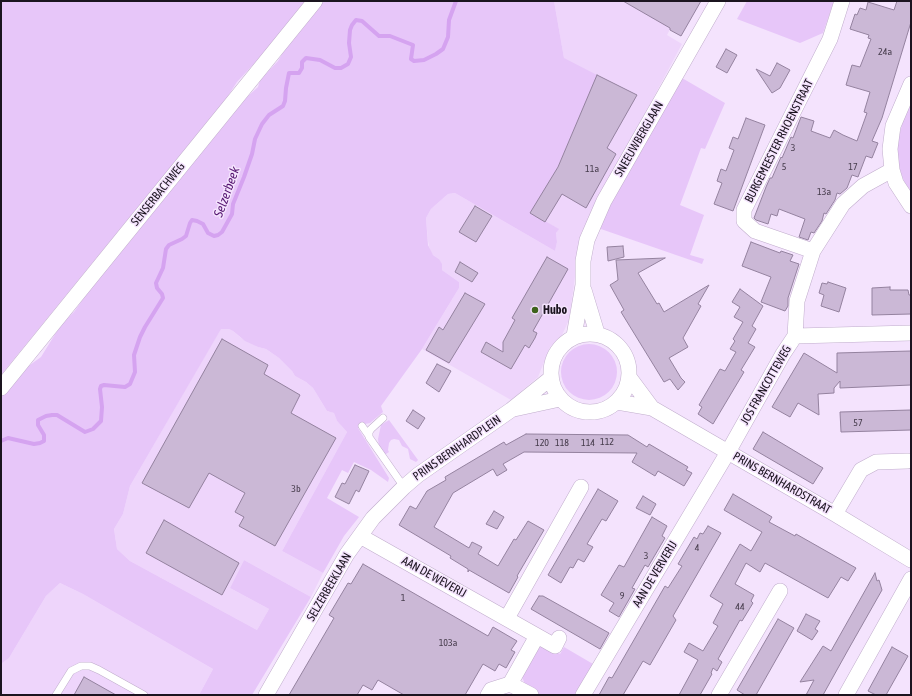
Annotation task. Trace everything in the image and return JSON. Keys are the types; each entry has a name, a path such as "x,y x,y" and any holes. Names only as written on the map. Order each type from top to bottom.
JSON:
{"street":[{"name":"SENSERBACHWEG","path":"1,388 315,1"},
{"name":"SNEEUWBERGLAAN","path":"574,336 583,285 583,261 587,240 604,201 718,1"},
{"name":"BURGEMEESTER RHOENSTRAAT","path":"813,251 755,231 744,221 744,210 830,39 842,1"},
{"path":"911,84 893,126 890,149 892,170 896,183 911,206"},
{"path":"795,336 797,301 813,251 843,204 864,186 892,170"},
{"name":"SNEEUWBERGLAAN","path":"583,285 596,333"},
{"path":"585,333 596,333 611,339 622,349 628,362 629,377 625,390 617,402 600,411 581,411 572,408 560,399 554,389 551,378 551,365 556,353 564,343 574,336 585,333"},
{"name":"JOS FRANCOTTEWEG","path":"728,452 783,354 795,336 911,333"},
{"path":"629,377 652,408"},
{"name":"PRINS BERNHARDPLEIN","path":"404,487 418,475 511,410 551,378"},
{"name":"PRINS BERNHARDPLEIN","path":"511,410 560,399"},
{"path":"617,402 652,408 728,452"},
{"name":"PRINS BERNHARDSTRAAT","path":"728,452 836,514 911,560"},
{"name":"AAN DE VERVERIJ","path":"583,695 728,452"},
{"name":"PRINS BERNHARDSTRAAT","path":"836,514 861,470 876,462 908,461"},
{"name":"SELZERBEEKLAAN","path":"266,695 347,554 374,518 404,487"},
{"path":"507,618 581,487"},
{"name":"AAN DE WEVERIJ","path":"360,536 555,646 559,638"},
{"path":"846,695 911,579"},
{"path":"719,695 780,591"},
{"path":"488,695 491,690 510,684 536,636"},
{"path":"510,684 531,695"}],"lane":[{"path":"369,437 369,432 371,429 383,418"},
{"path":"362,426 404,487"},
{"path":"56,695 71,672 81,666 90,666 144,695"}],"shaded area":[{"path":"1,1 305,1 263,54 237,82 226,99 1,375"},
{"path":"324,1 554,1 564,58 597,75 558,167 531,213 559,229 556,233 557,242 555,251 455,193 448,194 431,209 426,218 428,245 433,255 439,259 442,264 442,270 459,282 459,288 422,349 381,406 383,412 370,423 358,428 389,478 388,482 371,470 354,462 348,473 342,470 327,498 359,517 344,536 323,573 282,551 347,432 337,421 334,413 327,411 313,388 295,376 279,358 266,349 245,341 229,329 221,329 130,486 123,514 114,529 117,549 130,561 257,630 269,609 230,588 244,560 311,597 252,695 199,695 213,669 83,594 60,583 46,596 9,658 1,664 1,394 23,370 41,357 62,323 74,312 90,289 236,107 258,87 260,80 278,61 286,47"},
{"path":"554,1 685,1 667,35 682,44 581,233 569,320 562,335 550,347 538,377 511,400 422,349 459,288 459,282 442,270 439,259 430,251 426,218 431,209 448,194 455,193 555,251 557,242 556,233 558,229 530,213 558,167 574,128"},
{"path":"747,1 834,1 823,33 800,43 737,19"},
{"path":"682,78 725,103 705,149 701,148 680,205 704,215 690,255 704,259 702,264 598,228 601,219"},
{"path":"911,102 911,196 901,174 898,161 898,140 903,121"},
{"path":"221,328 233,331 241,338 258,347 266,349 279,358 295,376 313,388 327,411 334,413 337,421 347,432 282,551 323,573 311,597 244,560 230,588 269,609 257,630 130,561 117,549 114,529 123,514 130,486"},
{"path":"589,344 600,346 609,352 615,361 617,372 615,383 609,392 600,398 589,400 578,398 569,392 563,383 561,372 563,361 569,352 578,346"},
{"path":"389,420 418,460 416,462 410,459 408,449 402,446 399,440 391,440 389,443 389,452 384,454 379,446 378,439 381,425"},
{"path":"60,583 83,594 213,669 199,695 1,695 1,664 9,658 46,596"},
{"path":"544,644 560,654 564,647 593,664 575,695 541,695 526,687 522,677 539,645"}],"building":[{"path":"623,1 701,1 681,36"},
{"path":"897,1 911,1 911,22 882,118 872,141 878,143 872,158 866,156 858,177 852,175 847,188 840,194 837,193 835,200 826,214 824,213 822,221 814,233 811,232 808,240 799,237 805,219 779,209 777,216 771,214 768,224 756,220 754,218 766,187 770,178 772,178 781,157 782,158 791,137 793,138 801,117 814,121 811,131 830,138 834,130 857,141 867,113 864,112 870,92 846,85 852,65 860,67 871,39 868,38 869,35 850,29 855,14 857,15 860,8 866,10 868,2 894,10"},
{"path":"726,49 737,55 727,73 716,67"},
{"path":"777,63 790,70 780,88 772,93 756,69 770,76"},
{"path":"597,75 637,95 607,148 616,154 586,208 562,194 545,222 530,213 558,167"},
{"path":"746,118 765,125 733,211 714,204 722,183 717,181 721,169 726,171 734,150 729,148 733,137 738,139"},
{"path":"475,206 492,216 476,242 459,232"},
{"path":"751,242 780,253 781,251 793,255 790,261 799,264 788,298 788,306 785,311 761,302 771,277 742,266"},
{"path":"623,246 624,257 608,261 607,247"},
{"path":"547,257 568,269 533,331 537,333 535,338 529,348 525,345 511,369 481,352 486,342 503,352 503,342 515,320 512,318"},
{"path":"665,258 638,273 657,304 659,303 664,312 709,285 698,304 701,306 683,338 688,347 669,358 685,382 678,390 670,379 664,382 621,312 624,310 610,285 618,280 616,260"},
{"path":"460,262 478,273 472,282 455,272"},
{"path":"828,282 846,288 839,312 821,306 824,295 819,293 822,283 827,284"},
{"path":"890,287 890,290 908,290 909,295 911,295 911,314 872,315 872,288"},
{"path":"740,289 763,306 752,326 756,329 748,343 755,347 741,370 744,372 713,424 698,414 702,407 699,405 720,369 725,371 736,352 730,349 735,341 733,339 743,322 734,317 740,307 732,302"},
{"path":"465,293 485,304 449,363 426,350 439,327 443,330"},
{"path":"222,339 268,365 264,374 300,395 291,413 336,438 275,546 239,526 244,517 235,512 245,493 209,473 189,508 142,483"},
{"path":"911,351 911,385 840,388 840,381 834,388 834,393 818,394 819,415 798,403 790,417 772,407 804,353 837,373 837,353"},
{"path":"437,364 451,371 439,392 426,383"},
{"path":"413,410 425,418 418,429 406,421"},
{"path":"911,410 911,430 841,432 840,412"},
{"path":"763,432 823,468 813,484 753,449"},
{"path":"526,434 628,435 647,447 649,444 688,467 686,470 692,473 684,486 658,471 655,476 632,462 637,453 524,452 503,464 507,470 497,476 493,469 453,493 434,527 469,548 472,542 482,547 478,554 498,566 514,539 516,540 528,521 544,530 517,576 518,577 509,593 469,570 468,572 468,569 450,558 451,556 399,525 410,506 416,509 427,491 446,480 445,477 504,442 506,445"},
{"path":"355,465 369,471 359,492 356,490 349,504 335,497 342,483 345,484"},
{"path":"598,489 618,501 606,521 602,519 587,544 593,547 584,562 578,559 573,568 570,567 561,583 548,575"},
{"path":"733,494 772,517 769,522 795,536 796,534 856,568 848,581 841,577 828,598 765,563 760,572 746,563 735,584 754,595 751,601 753,603 742,621 740,620 718,659 722,662 717,671 713,668 712,674 700,695 679,695 698,660 684,652 689,643 703,651 718,626 713,623 723,604 710,596 740,544 751,551 762,532 724,510"},
{"path":"643,496 656,504 650,515 636,508"},
{"path":"494,511 504,517 497,529 486,524"},
{"path":"652,517 667,526 662,536 665,538 648,567 645,565 632,588 635,589 619,617 609,611 614,603 601,595 619,565 624,567"},
{"path":"164,520 239,563 222,595 146,553"},
{"path":"708,526 721,533 673,616 676,620 650,665 643,661 623,695 599,695 609,677 612,678 665,586 668,588 682,566 678,564 694,537 697,539 700,533 703,534"},
{"path":"363,564 488,636 493,627 517,641 511,650 515,652 506,668 499,664 495,671 483,664 465,695 404,695 378,680 372,690 363,685 357,695 289,695 334,618 329,615 348,583 351,584"},
{"path":"875,573 882,590 823,695 806,695 814,680 800,682 823,646 831,651"},
{"path":"539,596 543,596 609,633 600,649 531,609"},
{"path":"806,614 820,621 815,629 818,631 812,640 797,631"},
{"path":"778,619 794,628 756,695 745,695 737,690"},
{"path":"892,647 908,656 886,695 876,695 868,691"},
{"path":"84,677 116,695 74,695"}],"waterway":[{"name":"Selzerbeek","path":"1,441 8,438 34,444 44,441 44,435 38,425 38,420 52,415 57,415 85,432 93,429 101,421 101,386 125,387 130,384 135,372 134,355 140,337 163,298 162,294 157,288 156,283 163,268 166,249 169,245 186,236 192,220 203,224 208,233 214,236 222,232 232,214 233,204 252,154 255,139 262,124 269,115 283,106 289,73 299,73 302,68 302,62 306,58 320,60 335,68 341,68 348,64 351,57 349,43 350,30 356,20 362,21 379,36 390,36 413,45 411,59 414,61 424,60 443,49 448,37 449,20 456,1"}],"place":[{"name":"Hubo","path":"535,310"}]}
